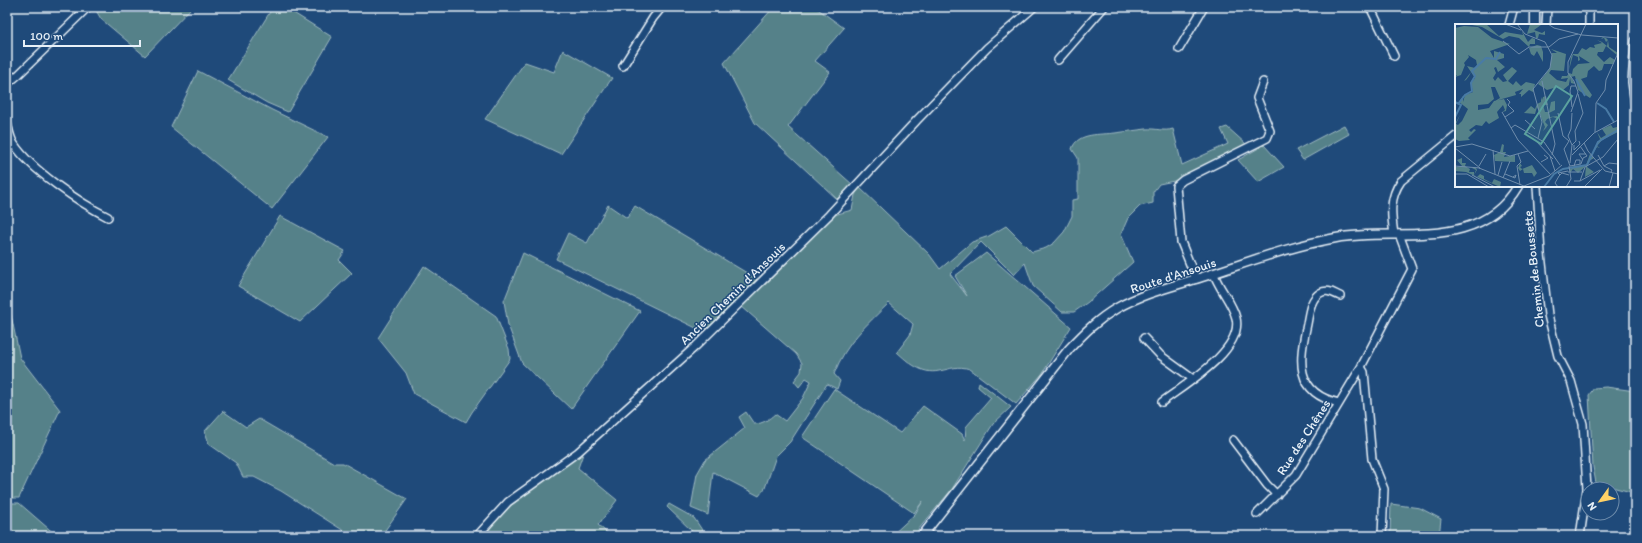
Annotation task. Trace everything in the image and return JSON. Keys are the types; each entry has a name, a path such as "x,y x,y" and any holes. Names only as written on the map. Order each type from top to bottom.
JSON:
{"street":[{"path":"7,84 88,7"},
{"path":"623,66 653,18 662,7"},
{"name":"Ancien Chemin d'Ansouis","path":"477,536 508,502 578,452 696,346 829,215 870,169 987,48 1034,7"},
{"path":"1058,60 1104,7"},
{"path":"1179,49 1204,7"},
{"path":"1370,7 1394,56"},
{"path":"1509,24 1514,7"},
{"path":"1535,7 1535,24"},
{"path":"1546,24 1547,7"},
{"path":"1589,7 1589,24"},
{"path":"1635,41 1635,105"},
{"path":"1196,279 1181,242 1176,186 1197,173 1267,138 1270,131 1258,98 1263,82"},
{"path":"7,123 12,142 24,158 87,207 108,217"},
{"name":"Rue des Chênes","path":"1257,514 1278,495 1296,475 1361,367 1412,270 1397,234 1391,204 1394,190 1401,181 1455,137"},
{"name":"Route d'Ansouis","path":"922,536 1069,349 1088,329 1108,314 1131,301 1311,243 1337,238 1438,233 1461,229 1476,224 1492,215 1503,206 1517,187"},
{"name":"Chemin de Boussette","path":"1537,187 1541,254 1548,315 1558,356 1572,381 1583,424 1587,489 1580,536"},
{"path":"1162,402 1224,354 1232,340 1236,328 1236,318 1214,274"},
{"path":"1339,403 1325,400 1310,388 1301,362 1302,349 1313,301 1319,294 1325,291 1331,291 1340,296"},
{"path":"1144,338 1160,356 1193,379"},
{"path":"1361,367 1364,372 1372,459 1384,489 1382,536"},
{"path":"1233,440 1267,485 1278,495"}],"green space":[{"path":"94,7 192,7 145,56 101,19"},
{"path":"273,7 284,7 332,37 288,112 267,103 228,80"},
{"path":"774,7 815,7 844,28 815,61 830,72 788,127 853,185 837,199 755,123 724,63"},
{"path":"563,50 612,78 561,154 485,119 525,62 554,72"},
{"path":"198,71 272,110 328,137 272,209 171,127"},
{"path":"1344,125 1349,134 1303,160 1296,150"},
{"path":"1227,127 1246,144 1174,181 1159,184 1153,192 1153,203 1140,206 1128,218 1121,234 1133,262 1088,302 1074,312 1062,312 1033,286 1025,263 1014,275 981,242 950,274 967,296 955,276 986,253 1071,327 1042,374 1016,404 970,369 958,367 933,372 916,367 906,360 897,352 910,335 913,324 889,303 857,335 844,353 834,374 840,381 837,389 827,384 790,442 776,456 765,488 759,496 713,472 708,515 691,508 697,474 705,460 745,428 739,417 746,412 754,424 757,424 766,421 775,414 785,421 803,398 811,381 806,378 799,387 794,381 801,372 802,363 796,354 741,306 834,215 852,210 855,195 859,187 929,254 940,269 972,242 989,236 1006,226 1032,252 1046,248 1054,243 1064,232 1072,216 1072,200 1078,199 1078,158 1072,149 1079,140 1084,137 1097,134 1119,133 1146,129 1173,129 1182,165 1228,144 1221,129"},
{"path":"1264,145 1284,167 1258,182 1238,160"},
{"path":"608,205 627,218 635,206 757,279 708,328 696,328 556,259 568,233 587,243"},
{"path":"280,216 345,251 339,260 352,273 300,322 238,286"},
{"path":"523,253 640,311 571,409 522,363 508,325 504,301"},
{"path":"424,266 496,316 509,349 510,359 466,422 414,394 406,373 378,338"},
{"path":"7,313 11,315 20,358 60,410 19,498 7,498"},
{"path":"979,382 1011,407 993,424 952,489 913,536 891,536 915,514 923,501 914,513 802,437 834,389 900,433 923,406 962,434 965,440 966,427 991,398 978,387"},
{"path":"1606,387 1635,391 1635,493 1620,489 1620,481 1596,481 1593,467 1589,395 1594,388"},
{"path":"223,411 246,427 259,419 334,463 343,463 407,499 381,536 352,536 281,491 254,477 243,477 236,463 209,444 205,431"},
{"path":"584,451 578,468 617,500 598,525 611,536 483,536 509,507"},
{"path":"7,503 19,503 57,536 7,536"},
{"path":"669,504 694,518 706,536 686,536 692,531 667,507"},
{"path":"1391,504 1420,508 1441,519 1439,536 1390,536"}]}
